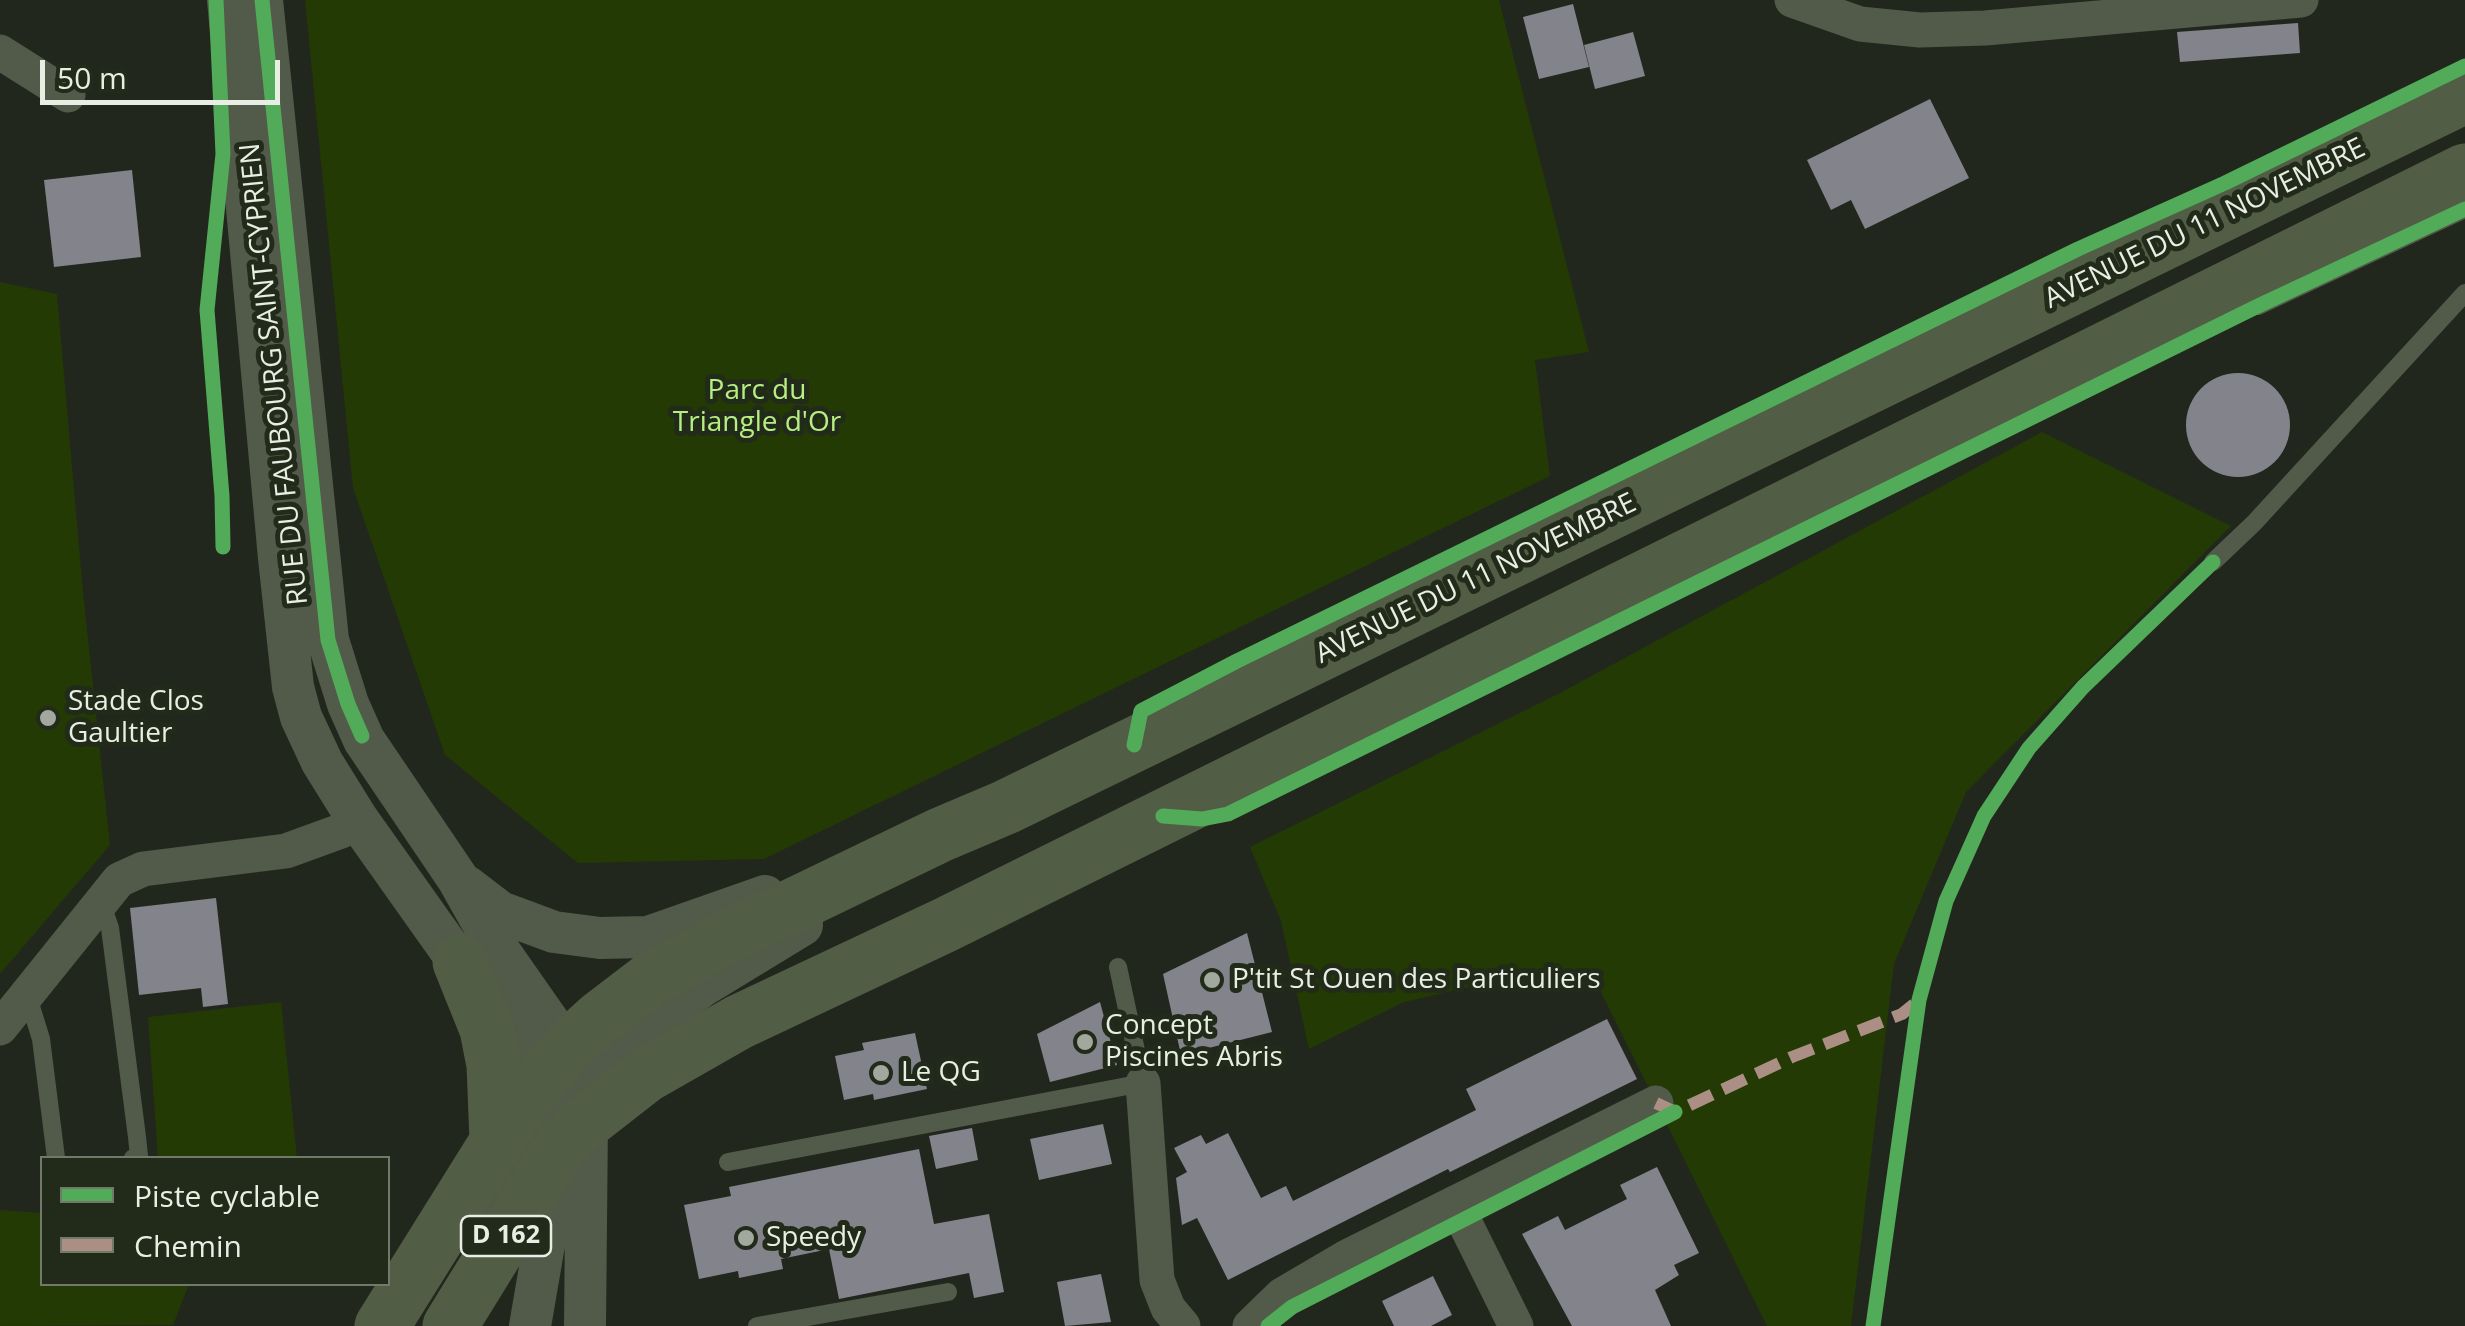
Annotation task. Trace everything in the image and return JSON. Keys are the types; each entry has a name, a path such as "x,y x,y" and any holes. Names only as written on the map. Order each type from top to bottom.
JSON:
{"main road":[{"name":"AVENUE DU 11 NOVEMBRE","path":"550,1105 600,1018 650,980 724,938 1022,800 2465,96"},
{"name":"D 162","path":"382,1326 550,1105 646,1076 739,1022 946,925 2465,171"},
{"path":"460,962 487,1030 494,1065 550,1105"},
{"name":"D 162","path":"450,1326 550,1105"}],"street":[{"name":"RUE DU FAUBOURG SAINT-CYPRIEN","path":"228,0 292,548 293,687 301,717 322,762 358,820 460,962 550,1105"},
{"name":"RUE DU FAUBOURG SAINT-CYPRIEN","path":"262,0 328,640 348,704 376,761 458,879 496,945 550,1105"},
{"path":"1792,0 1860,24 1920,30 2301,0"},
{"path":"1920,30 1941,0"},
{"path":"0,52 68,95"},
{"path":"0,1028 119,880 143,870 286,850 340,831 358,820"},
{"path":"458,879 500,912 554,932 600,938 648,937 940,835"},
{"path":"1143,1083 1157,1280 1168,1308 1183,1326"},
{"path":"1250,1326 1282,1295 1345,1258 1656,1103"},
{"path":"425,1326 440,1293 512,1176 550,1105"},
{"path":"530,1326 550,1105"},
{"path":"550,1105 585,1326"},
{"path":"1455,1203 1516,1326"}],"lane":[{"path":"2243,282 2258,306 2465,209"},
{"path":"2213,562 2254,523 2465,293"},
{"path":"292,548 318,653 333,695 348,704"},
{"path":"100,900 110,928 139,1156"},
{"path":"728,1162 1143,1083 1118,967"},
{"path":"28,997 41,1040 56,1156"},
{"path":"757,1326 948,1292"}],"green space":[{"name":"Parc du Triangle d'Or","path":"305,0 1499,0 1589,352 1535,360 1550,476 764,859 578,863 445,755 353,488"},
{"name":"Stade Clos Gaultier","path":"0,282 57,294 110,845 0,974"},
{"path":"2042,432 2231,526 1966,792 1894,964 1851,1326 1767,1326 1592,974 1517,976 1404,1002 1309,1049 1281,921 1250,847 1560,693"},
{"path":"281,1002 297,1156 158,1156 148,1017"},
{"path":"0,1210 40,1213 40,1286 188,1286 173,1325 0,1326"}],"building":[{"path":"1573,4 1589,67 1539,79 1523,17"},
{"path":"2298,23 2300,53 2180,62 2177,32"},
{"path":"1633,32 1645,76 1595,89 1584,45"},
{"path":"1930,99 1969,178 1865,229 1851,200 1831,210 1807,160"},
{"path":"132,170 141,257 54,267 44,180"},
{"path":"2238,373 2258,377 2281,396 2290,425 2286,445 2267,468 2238,477 2218,473 2195,454 2186,425 2190,405 2209,382"},
{"path":"216,898 228,1004 203,1007 201,988 139,995 130,908"},
{"path":"1247,933 1272,1032 1181,1055 1163,974"},
{"path":"1100,1002 1117,1065 1050,1082 1037,1034"},
{"path":"1607,1019 1637,1079 1228,1280 1197,1218 1182,1225 1176,1178 1187,1172 1174,1148 1201,1135 1206,1144 1228,1133 1261,1198 1286,1186 1293,1201 1476,1110 1466,1089"},
{"name":"Le QG","path":"915,1033 927,1089 874,1100 873,1094 844,1100 835,1056 864,1050 862,1043"},
{"path":"1103,1124 1112,1164 1039,1180 1030,1139"},
{"path":"972,1128 978,1160 936,1169 929,1136"},
{"path":"919,1149 934,1224 989,1214 1004,1292 974,1298 969,1273 839,1299 829,1249 781,1259 783,1269 739,1278 738,1271 699,1279 684,1205 731,1196 729,1187"},
{"path":"1657,1167 1699,1253 1674,1265 1679,1275 1655,1290 1671,1326 1572,1326 1522,1234 1558,1216 1565,1230 1627,1199 1620,1185"},
{"path":"1101,1274 1111,1322 1065,1326 1057,1282"},
{"path":"1433,1276 1452,1315 1431,1326 1394,1326 1382,1301"}],"marked path":[{"path":"1656,1103 1675,1112 1792,1057 1902,1014 1919,1000"}],"cycle path":[{"path":"216,0 223,154 207,310 223,547"},
{"path":"262,0 328,640 362,736"},
{"path":"1134,745 1141,711 1237,661 2078,249 2225,183 2465,66"},
{"path":"1163,816 1202,819 1228,814 2258,306 2465,209"},
{"path":"1873,1326 1919,1000 1946,901 1984,816 2029,748 2083,687 2213,562"},
{"path":"1268,1326 1292,1307 1675,1112"}],"place":[{"name":"Stade Clos Gaultier","path":"48,718"},
{"name":"P'tit St Ouen des Particuliers","path":"1212,980"},
{"name":"Concept Piscines Abris","path":"1085,1042"},
{"name":"Le QG","path":"881,1073"},
{"name":"Speedy","path":"746,1238"}]}
